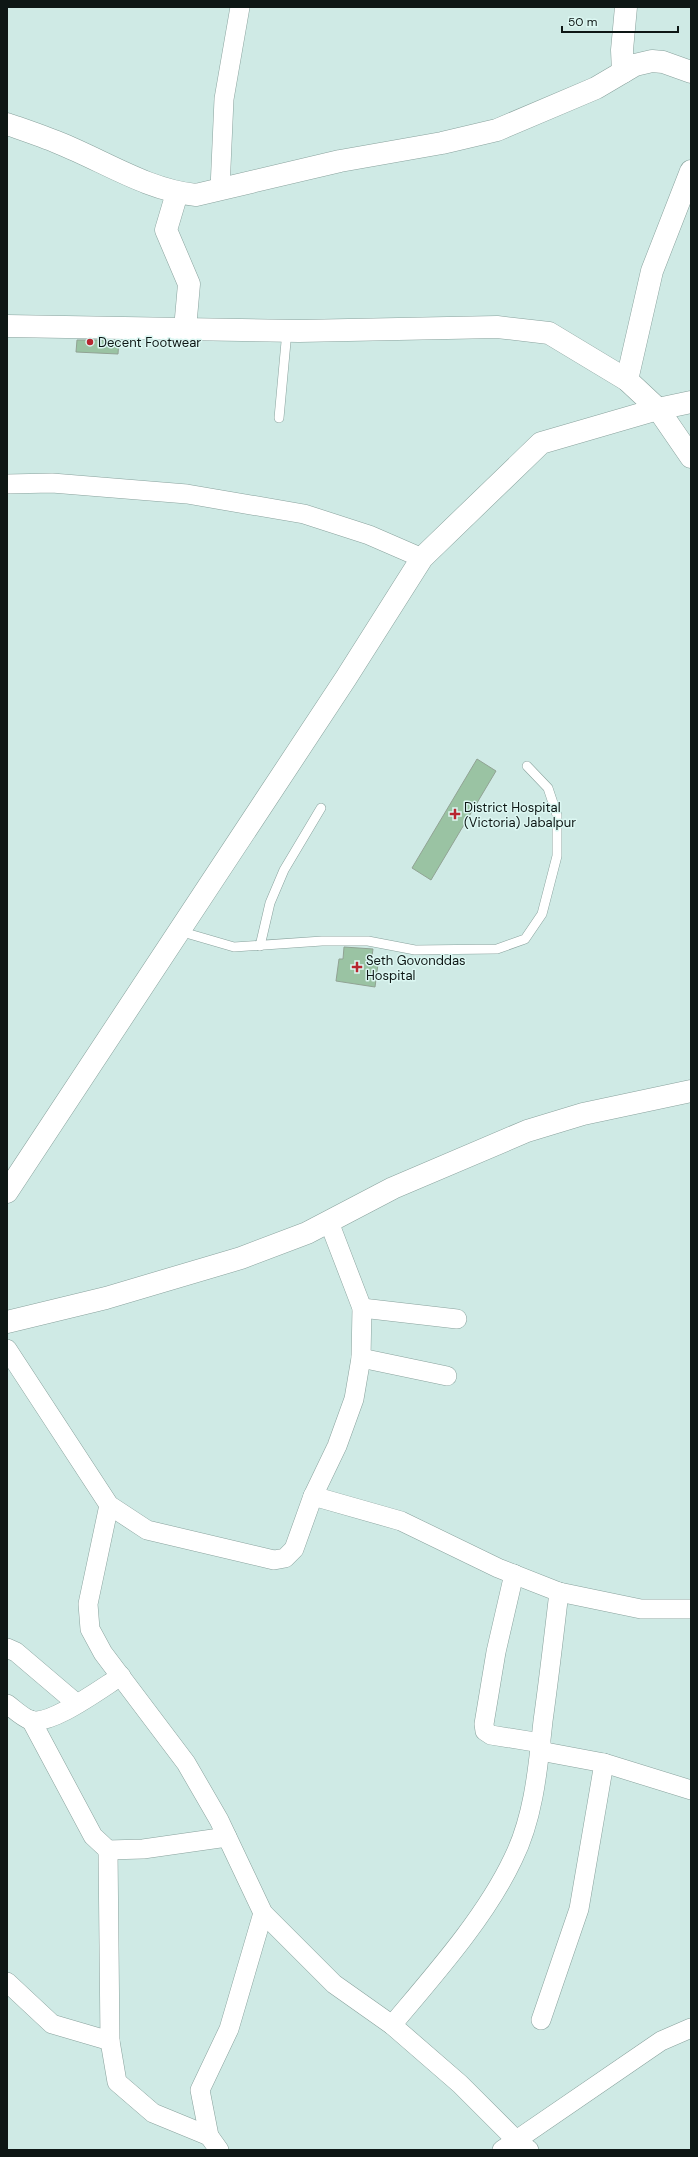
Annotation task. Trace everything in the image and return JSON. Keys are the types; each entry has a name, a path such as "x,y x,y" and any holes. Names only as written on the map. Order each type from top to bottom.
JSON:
{"street":[{"path":"220,190 224,99 240,7"},
{"path":"623,72 622,50 626,7"},
{"path":"7,124 59,142 147,184 177,193 196,195 340,161 442,143 498,130 596,88 635,65 652,61 663,62 691,72"},
{"path":"627,380 652,271 691,171"},
{"path":"177,193 166,230 189,284 185,329"},
{"path":"7,326 286,331 497,327 549,333 627,380 658,408 691,457"},
{"path":"7,1192 177,931 346,678 422,558 541,443 658,408 691,402"},
{"path":"7,484 52,483 187,494 304,514 369,534 422,558"},
{"path":"7,1322 106,1298 241,1258 307,1233 393,1188 527,1131 583,1114 691,1091"},
{"path":"7,1349 109,1505 147,1530 274,1560 286,1558 294,1549 313,1496 337,1446 354,1399 361,1358 362,1308 329,1222"},
{"path":"362,1308 457,1319"},
{"path":"361,1358 447,1376"},
{"path":"313,1496 401,1522 514,1574 559,1592 641,1609 691,1610"},
{"path":"109,1505 88,1604 90,1629 104,1653 186,1763 226,1837 263,1913 334,1984 392,2025 460,2084 516,2147 661,2040 691,2028"},
{"path":"514,1574 496,1652 484,1724 485,1731 491,1735 604,1763 691,1790"},
{"path":"392,2025 428,1983 489,1902 514,1859 530,1812 540,1747 559,1592"},
{"path":"7,1648 16,1652 76,1704"},
{"path":"30,1720 43,1720 76,1704 121,1676"},
{"path":"7,1704 30,1720 93,1836 108,1850 143,1848 226,1837"},
{"path":"541,2020 579,1909 604,1763"},
{"path":"108,1850 110,2041 117,2082 153,2113 214,2143"},
{"path":"214,2143 200,2090 228,2029 263,1913"},
{"path":"7,1982 52,2024 110,2041"}],"lane":[{"path":"279,418 286,331"},
{"path":"177,931 234,947 322,941 368,941 415,950 497,949 525,939 542,914 557,856 557,815 548,788 527,766"},
{"path":"260,946 270,903 284,870 321,808"}],"building":[{"path":"77,340 119,340 118,354 76,352"},
{"path":"477,759 496,771 431,880 412,868"},
{"path":"344,947 373,949 371,963 378,964 375,987 336,981 339,959 343,959"}],"place":[{"name":"Decent Footwear","path":"90,342"},
{"name":"District Hospital (Victoria) Jabalpur","path":"455,814"},
{"name":"Seth Govonddas Hospital","path":"357,967"}]}
